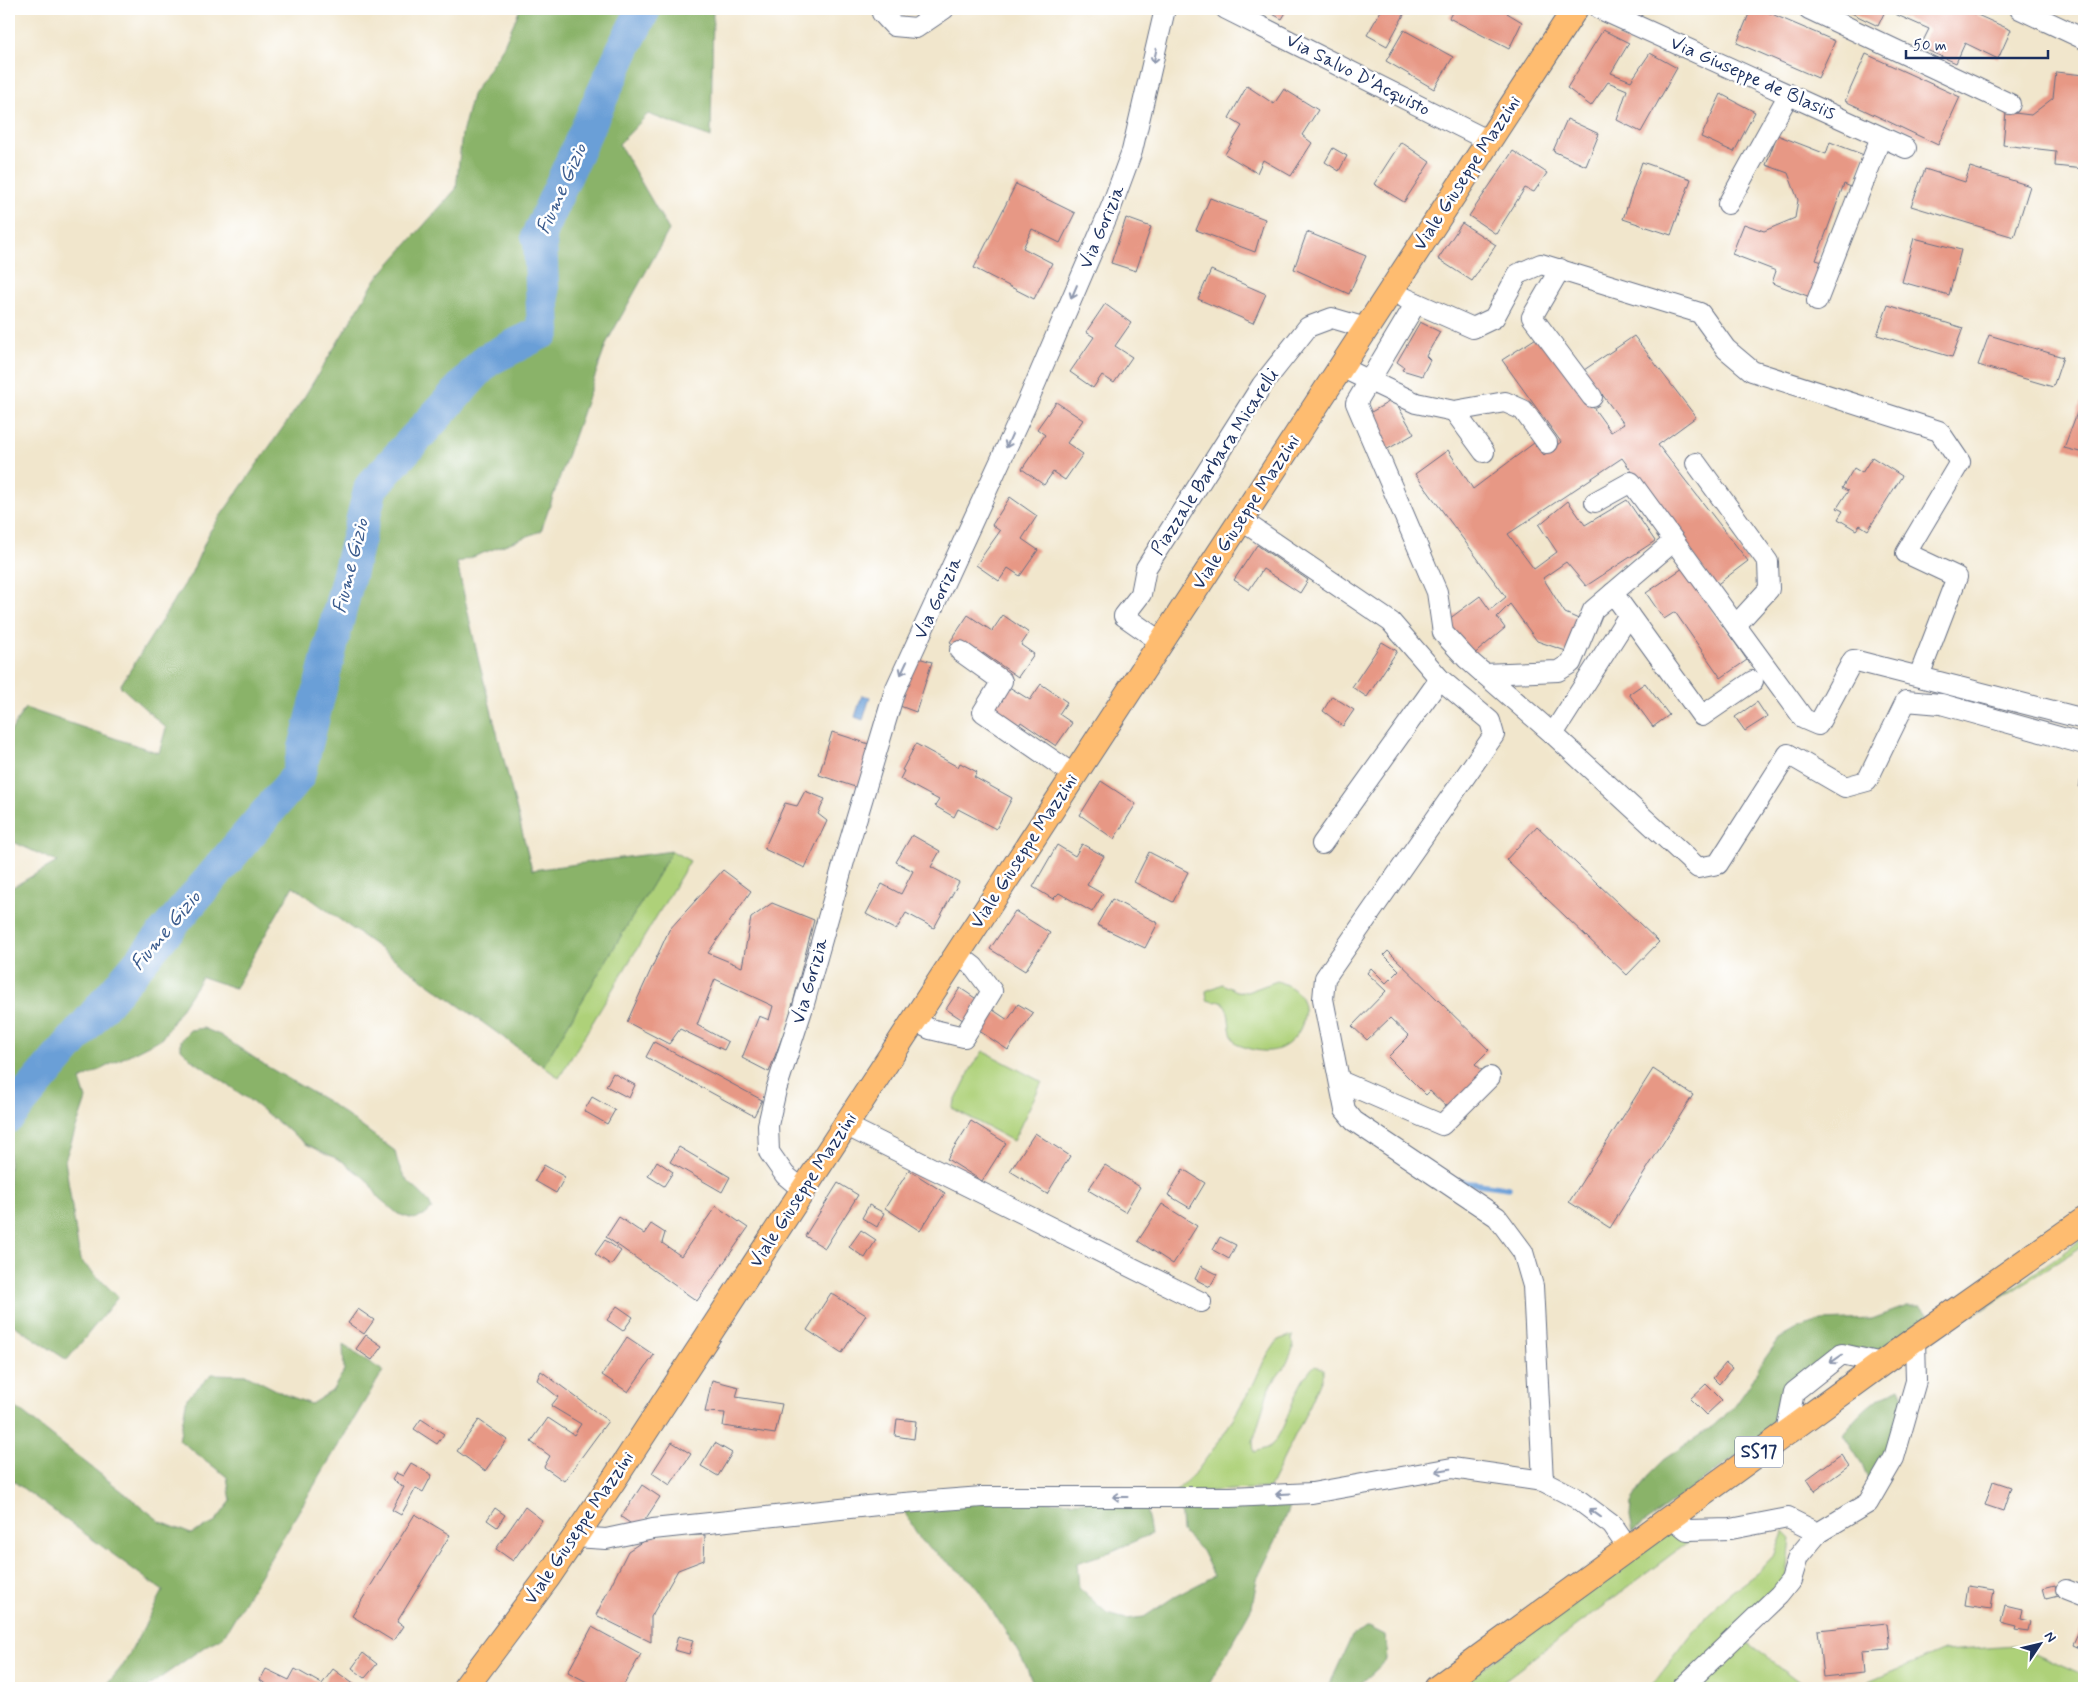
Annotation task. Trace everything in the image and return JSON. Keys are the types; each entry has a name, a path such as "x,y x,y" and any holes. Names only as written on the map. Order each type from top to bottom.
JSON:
{"main road":[{"name":"Viale Giuseppe Mazzini","path":"466,1688 575,1537 1575,9"},
{"name":"SS17","path":"1437,1688 1786,1432 2084,1220"}],"street":[{"path":"881,9 882,13 894,26 916,28 944,9"},
{"name":"Via Gorizia","path":"803,1190 786,1175 769,1152 767,1140 768,1124 776,1090 803,1007 895,690 1027,403 1112,205 1132,151 1165,9"},
{"name":"Via Salvo D'Acquisto","path":"1226,9 1489,141"},
{"name":"Via Giuseppe de Blasiis","path":"1600,9 1906,148"},
{"path":"1808,9 2010,104"},
{"path":"2024,10 2082,32"},
{"path":"1728,204 1789,94"},
{"path":"1817,301 1881,136"},
{"path":"1390,292 1473,328 1494,318 1518,274 1541,264 1700,313 1726,349 1752,371 1939,431 1960,462 1906,553 1957,577 1919,676"},
{"path":"1560,269 1532,317 1592,397"},
{"path":"1416,303 1356,404 1437,592 1443,633 1484,674 1553,734 1698,868 1718,864 1788,754 1845,787 1867,781 1906,701 1940,704 2084,744"},
{"name":"Piazzale Barbara Micarelli","path":"1161,642 1124,616 1141,594 1146,568 1262,385 1308,327 1332,318 1366,328"},
{"path":"1341,366 1416,403 1454,411 1506,402 1523,410 1547,443"},
{"path":"1454,411 1484,452"},
{"path":"1696,463 1768,562 1768,589 1736,626"},
{"path":"1595,502 1631,482 1804,719 1818,726 1853,660 2084,719"},
{"path":"1241,520 1391,622 1440,679 1490,721 1494,735 1325,978 1323,999 1346,1110 1354,1120 1497,1217 1523,1252 1534,1295 1543,1481"},
{"path":"1484,674 1558,671 1571,664 1593,610 1674,541"},
{"path":"1613,593 1702,716 1753,681"},
{"path":"1553,734 1629,616"},
{"path":"960,651 1002,681 983,712 1074,775"},
{"path":"1322,844 1440,679"},
{"path":"914,1020 930,1029 964,1037 992,991 974,967 957,954"},
{"path":"1340,1081 1442,1125 1490,1077"},
{"path":"845,1124 1201,1302"},
{"path":"1682,1688 1779,1595 1791,1580 1798,1557 1818,1533 1868,1503 1894,1458 1916,1380 1915,1339"},
{"path":"575,1537 606,1539 653,1529 878,1505 982,1497 1231,1497 1312,1493 1452,1468 1543,1481 1576,1498 1612,1525 1628,1548"},
{"path":"1671,1517 1687,1530 1732,1529 1788,1518 1818,1533"}],"green space":[{"path":"520,9 713,9 711,137 648,114 619,144 669,230 607,342 541,531 457,563 479,662 532,870 672,851 543,1066 293,886 235,988 202,977 162,1038 80,1080 86,1099 65,1160 80,1260 118,1297 67,1360 9,1322 9,892 11,888 57,862 9,840 9,734 25,708 159,753 166,728 120,686 191,574 210,531 303,399 376,279 456,189 462,134 472,95 502,49"},
{"path":"672,851 690,861 559,1078 543,1066"},
{"path":"1277,981 1293,989 1300,996 1304,1013 1299,1031 1287,1045 1270,1051 1261,1051 1236,1044 1231,1033 1226,1006 1222,1001 1214,1002 1207,1000 1206,991 1222,984 1237,991 1247,992"},
{"path":"203,1028 220,1035 268,1067 327,1101 395,1151 403,1174 425,1198 432,1209 424,1216 413,1219 398,1214 379,1198 367,1180 342,1161 306,1144 248,1099 191,1059 181,1049 181,1040 190,1030"},
{"path":"983,1051 1042,1082 1013,1141 952,1108 971,1069"},
{"path":"2084,1238 2084,1245 1973,1316"},
{"path":"1907,1306 1920,1306 1932,1317 1885,1350 1848,1348 1786,1390 1777,1409 1773,1429 1633,1532 1630,1516 1631,1503 1649,1474 1663,1460 1713,1426 1735,1406 1779,1339 1800,1327 1822,1321 1872,1319"},
{"path":"1292,1335 1293,1349 1287,1363 1269,1388 1253,1442 1254,1452 1268,1447 1275,1441 1281,1432 1301,1383 1307,1374 1315,1365 1324,1369 1324,1373 1269,1488 1174,1493 1197,1471 1222,1437 1254,1383 1264,1361 1278,1340"},
{"path":"343,1345 383,1371 223,1637 207,1645 146,1688 104,1688 124,1664 163,1591 9,1478 9,1402 161,1522 191,1534 214,1523 231,1501 227,1477 179,1440 187,1398 212,1374 247,1375 284,1394 311,1404 332,1391 344,1371"},
{"path":"1900,1387 1904,1396 1902,1414 1871,1487 1862,1464 1843,1435 1868,1406 1883,1395"},
{"path":"1292,1499 1276,1540 1257,1579 1252,1607 1207,1688 1035,1688 1026,1666 1008,1635 973,1582 921,1541 904,1511 970,1501 1145,1502 1151,1534 1110,1552 1077,1563 1079,1588 1108,1614 1126,1619 1144,1617 1174,1597 1214,1576 1202,1551 1182,1532 1180,1501"},
{"path":"1784,1530 1791,1537 1787,1578 1676,1688 1650,1688 1707,1614 1730,1593 1757,1573 1775,1554"},
{"path":"1665,1535 1696,1536 1494,1688 1456,1688"},
{"path":"1369,1627 1385,1635 1387,1660 1357,1687 1362,1688 1328,1688 1352,1636"},
{"path":"1736,1634 1806,1687 1867,1683 1944,1650 2015,1645 2084,1676 2084,1688 1682,1688"}],"water":[{"path":"862,695 870,697 863,720 855,717"}],"building":[{"path":"1263,9 1288,9 1282,19"},
{"path":"1382,9 1403,9 1406,11 1387,46 1367,35"},
{"path":"1454,9 1510,9 1507,13 1522,22 1509,49 1449,18"},
{"path":"1617,9 1647,9 1638,20"},
{"path":"1751,9 1760,9 1835,41 1818,78 1737,43"},
{"path":"1843,9 1886,9 1878,26"},
{"path":"1898,9 1964,9 2011,30 1998,59 1965,43 1956,63 1920,47 1929,29 1895,14"},
{"path":"1404,30 1453,57 1434,89 1386,61"},
{"path":"1603,30 1629,43 1611,73 1631,81 1650,53 1677,68 1641,132 1617,120 1627,90 1608,82 1591,106 1567,88"},
{"path":"1866,54 1960,97 1938,145 1845,101"},
{"path":"2056,72 2084,75 2084,169 2055,166 2056,151 2003,145 2006,112 2031,115 2053,98"},
{"path":"1247,86 1274,104 1284,89 1318,110 1302,135 1312,143 1291,176 1263,160 1257,173 1225,154 1242,126 1229,118"},
{"path":"1721,94 1755,112 1734,152 1701,137"},
{"path":"1567,119 1599,134 1586,166 1553,151"},
{"path":"1777,135 1826,154 1830,142 1864,155 1851,187 1844,184 1816,260 1826,263 1813,298 1772,283 1776,271 1732,254 1744,224 1764,231 1795,218 1798,200 1788,173 1766,165"},
{"path":"1401,142 1430,162 1404,202 1374,184"},
{"path":"1333,148 1347,156 1339,171 1325,162"},
{"path":"1513,151 1547,173 1534,192 1525,188 1496,234 1469,216"},
{"path":"1642,162 1691,179 1671,235 1623,219"},
{"path":"1970,167 2030,186 2014,237 1911,206 1925,169 1965,182"},
{"path":"1016,184 1075,213 1060,243 1032,229 1023,248 1052,263 1034,299 974,268"},
{"path":"1210,198 1265,219 1255,252 1196,230"},
{"path":"1126,218 1151,227 1136,271 1111,263"},
{"path":"1462,223 1496,245 1472,281 1438,259"},
{"path":"1307,232 1366,256 1349,294 1294,269"},
{"path":"1914,238 1961,250 1949,295 1902,282"},
{"path":"1211,270 1266,294 1253,323 1198,299"},
{"path":"1105,304 1131,323 1115,346 1132,357 1114,383 1102,375 1093,388 1070,372 1094,337 1086,332"},
{"path":"1888,305 1963,328 1952,357 1877,335"},
{"path":"1420,322 1440,332 1426,356 1430,360 1422,376 1402,370 1404,367 1397,362"},
{"path":"1541,335 1611,432 1624,424 1584,370 1634,336 1696,417 1658,445 1748,561 1715,586 1622,458 1508,534 1534,569 1557,552 1539,525 1568,501 1585,525 1627,500 1655,541 1586,586 1566,562 1543,578 1565,613 1583,621 1569,652 1537,641 1510,604 1497,617 1505,628 1472,656 1445,622 1480,596 1490,610 1506,597 1415,474 1448,450 1473,489 1534,443 1544,455 1561,442 1502,360"},
{"path":"1989,335 2063,357 2053,387 1978,365"},
{"path":"1394,399 1414,434 1386,450 1366,415"},
{"path":"1056,402 1083,420 1067,443 1083,454 1065,480 1053,472 1044,485 1022,469 1045,435 1037,429"},
{"path":"2081,402 2084,403 2084,453 2064,448"},
{"path":"1872,457 1902,476 1868,530 1860,525 1856,530 1838,519 1843,511 1837,508 1848,491 1842,488 1854,468 1862,473"},
{"path":"1010,497 1037,516 1022,539 1038,550 1020,576 1008,568 999,581 976,565 1000,531 992,525"},
{"path":"1257,545 1308,580 1300,593 1263,569 1249,590 1234,580"},
{"path":"1683,568 1747,660 1721,678 1675,612 1664,619 1646,593"},
{"path":"968,615 992,631 1003,615 1029,633 1021,645 1034,654 1018,677 983,653 978,661 950,642"},
{"path":"1382,642 1397,651 1367,697 1352,687"},
{"path":"915,657 932,662 916,712 900,706"},
{"path":"1645,683 1669,715 1653,727 1629,694"},
{"path":"1041,684 1067,702 1059,714 1072,723 1056,746 1021,722 1016,730 988,711 1006,685 1030,700"},
{"path":"1332,696 1354,710 1343,726 1323,711"},
{"path":"1757,702 1767,717 1745,731 1735,717"},
{"path":"832,732 872,745 858,788 819,775"},
{"path":"916,744 958,767 960,763 977,772 974,777 1012,798 996,829 958,809 954,817 935,806 939,800 900,779 904,771 902,770"},
{"path":"2081,777 2084,778 2084,789 2079,788"},
{"path":"1101,781 1136,804 1114,839 1080,815"},
{"path":"805,791 825,799 818,814 827,821 805,868 764,849 785,803 797,806"},
{"path":"1537,826 1659,942 1627,975 1506,860"},
{"path":"912,835 940,851 931,867 959,882 934,928 906,913 896,930 866,914 882,884 901,894 913,871 896,862"},
{"path":"1082,844 1104,856 1087,885 1103,894 1092,912 1059,893 1053,899 1033,887 1057,845 1075,856"},
{"path":"1149,852 1188,872 1173,902 1134,882"},
{"path":"723,870 751,891 708,953 742,967 751,918 772,903 814,920 789,1019 769,1072 742,1058 759,1016 769,1020 773,1006 715,979 697,1025 728,1042 724,1050 680,1029 669,1044 627,1022 669,930"},
{"path":"1112,899 1158,923 1145,948 1097,925"},
{"path":"1015,911 1050,933 1025,971 990,949"},
{"path":"1388,951 1489,1050 1475,1064 1484,1072 1448,1108 1430,1091 1426,1095 1388,1057 1409,1036 1390,1018 1367,1040 1352,1026 1386,991 1367,973 1371,968 1386,983 1399,970 1384,955"},
{"path":"960,988 1008,1020 1018,1004 1033,1013 1008,1050 946,1009"},
{"path":"654,1042 762,1100 754,1116 646,1057"},
{"path":"1653,1069 1693,1095 1610,1228 1569,1202"},
{"path":"613,1073 635,1085 629,1098 606,1086"},
{"path":"592,1097 615,1110 607,1124 584,1111"},
{"path":"971,1121 1006,1143 982,1181 947,1159"},
{"path":"1035,1133 1070,1156 1047,1194 1010,1171"},
{"path":"679,1147 730,1177 722,1192 670,1162"},
{"path":"657,1161 673,1172 664,1186 648,1176"},
{"path":"544,1165 565,1177 556,1193 535,1181"},
{"path":"1105,1165 1140,1187 1125,1212 1088,1190"},
{"path":"1183,1169 1205,1183 1190,1208 1168,1195"},
{"path":"909,1170 945,1193 920,1231 885,1208"},
{"path":"838,1183 858,1195 825,1248 805,1236"},
{"path":"1162,1204 1197,1226 1173,1264 1138,1241"},
{"path":"869,1205 884,1213 877,1227 862,1218"},
{"path":"716,1206 748,1228 697,1301 606,1237 619,1217 644,1234 651,1224 665,1233 662,1243 681,1256"},
{"path":"861,1230 876,1240 865,1258 849,1247"},
{"path":"1220,1237 1236,1245 1229,1259 1213,1250"},
{"path":"605,1240 621,1251 611,1265 595,1254"},
{"path":"1201,1266 1217,1274 1210,1287 1195,1279"},
{"path":"831,1293 866,1315 842,1353 807,1330"},
{"path":"617,1306 633,1317 623,1331 607,1320"},
{"path":"358,1309 374,1320 364,1334 348,1323"},
{"path":"366,1335 382,1346 372,1360 356,1349"},
{"path":"627,1337 654,1355 628,1392 602,1375"},
{"path":"1726,1363 1732,1368 1719,1384 1713,1378"},
{"path":"541,1371 608,1421 564,1481 544,1467 550,1456 531,1442 548,1418 574,1435 581,1424 551,1406 558,1397 537,1380"},
{"path":"712,1380 739,1387 736,1397 782,1404 775,1434 723,1426 725,1413 705,1412"},
{"path":"1706,1384 1722,1400 1706,1415 1690,1399"},
{"path":"421,1419 444,1434 437,1444 414,1429"},
{"path":"897,1419 916,1421 914,1439 895,1436"},
{"path":"479,1420 507,1440 485,1471 457,1451"},
{"path":"672,1442 691,1454 670,1485 652,1473"},
{"path":"715,1443 732,1453 718,1476 701,1466"},
{"path":"1841,1454 1849,1466 1815,1491 1807,1479"},
{"path":"411,1463 432,1475 423,1492 416,1488 401,1515 392,1510 404,1487 392,1480 396,1473 403,1476"},
{"path":"1993,1481 2011,1487 2003,1511 1985,1505"},
{"path":"642,1485 660,1497 639,1529 621,1517"},
{"path":"525,1507 542,1520 513,1561 496,1549"},
{"path":"495,1508 505,1515 497,1527 487,1520"},
{"path":"415,1514 450,1535 397,1622 403,1626 393,1641 352,1616"},
{"path":"705,1535 704,1560 678,1570 651,1617 651,1642 596,1615 628,1551 651,1536"},
{"path":"2055,1585 2058,1596 2046,1599 2043,1588"},
{"path":"1968,1586 1994,1590 1991,1609 1965,1605"},
{"path":"2005,1605 2022,1609 2020,1619 2030,1621 2028,1632 2016,1630 2017,1627 2001,1623"},
{"path":"2084,1620 2084,1649 2073,1644"},
{"path":"1887,1623 1890,1649 1862,1651 1864,1673 1823,1677 1818,1630"},
{"path":"592,1627 641,1654 622,1688 598,1688 568,1672"},
{"path":"678,1636 693,1640 689,1654 674,1650"},
{"path":"363,1653 377,1664 365,1678 352,1668"},
{"path":"266,1669 289,1680 295,1669 322,1684 333,1669 359,1688 271,1688 260,1680"}],"waterway":[{"name":"Fiume Gizio","path":"9,1116 298,776 371,487 487,360 544,331 540,238 538,236 626,43 644,9"},
{"path":"1455,1181 1509,1188"}]}
